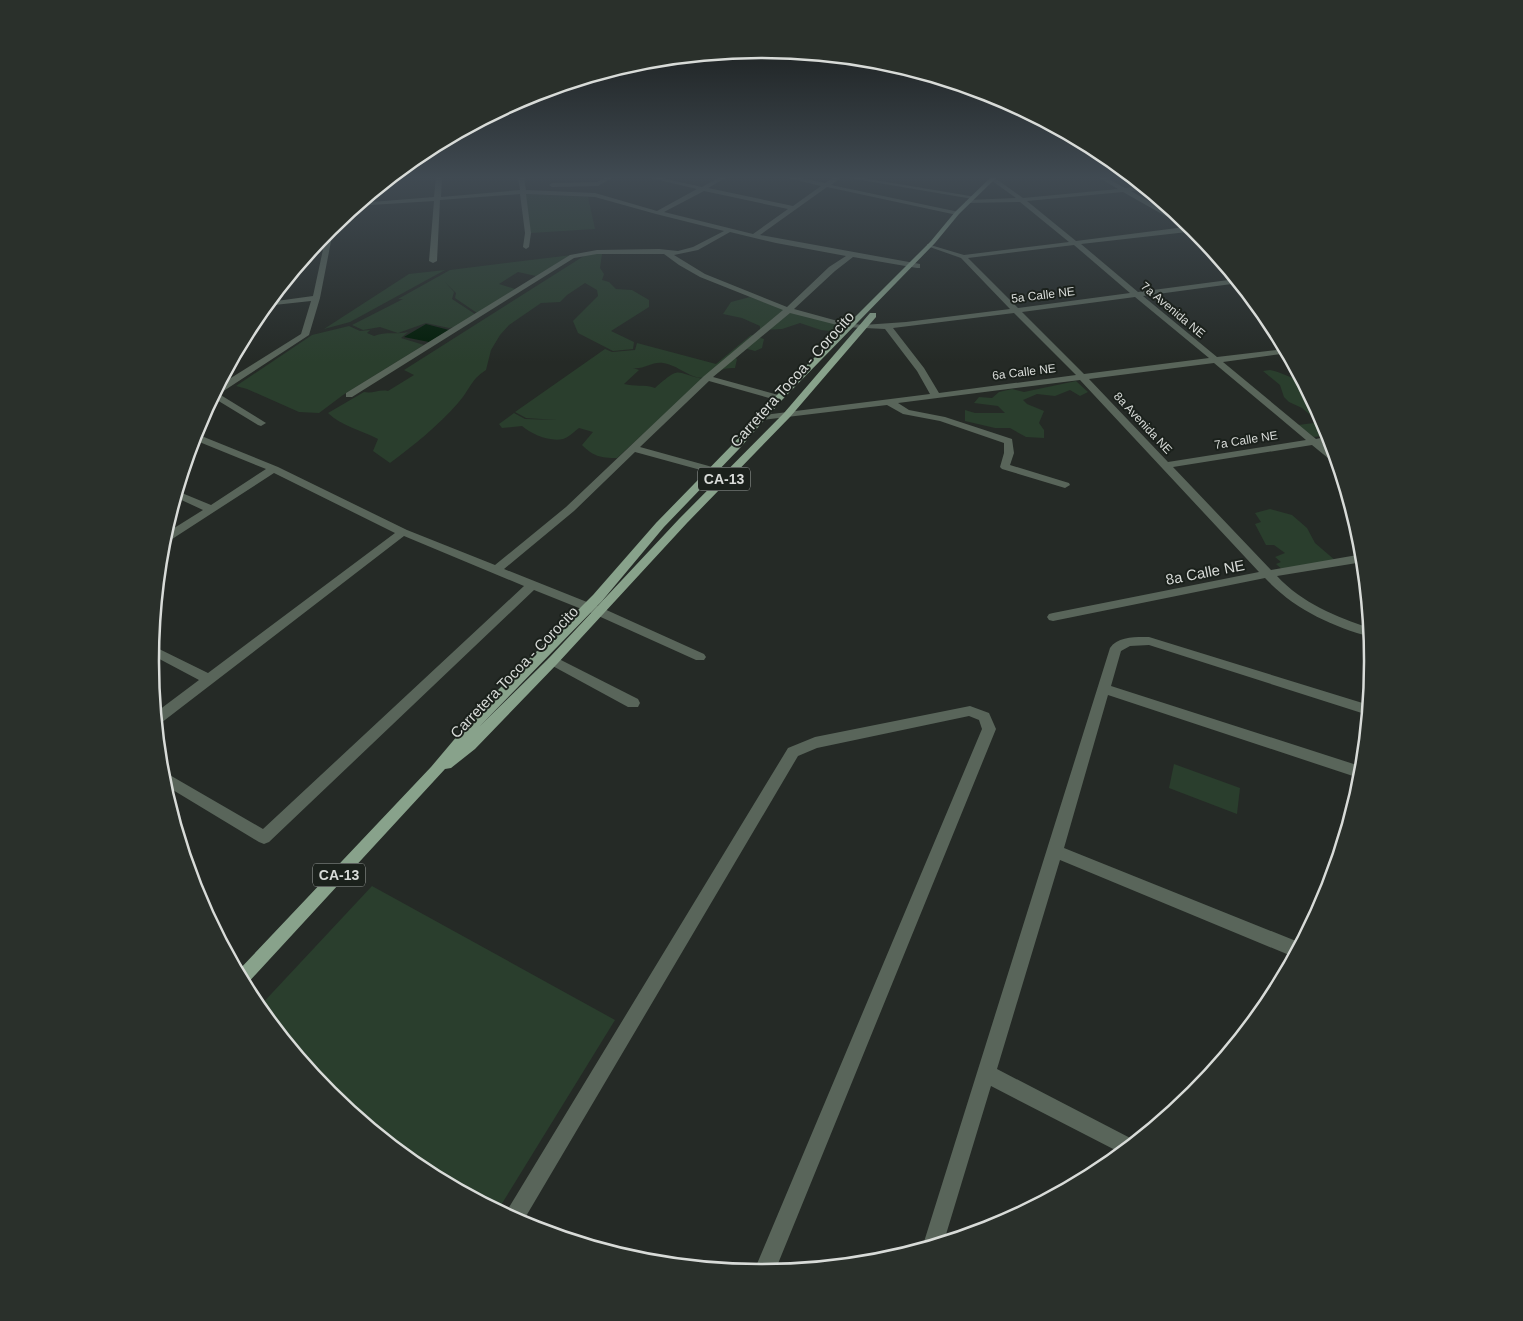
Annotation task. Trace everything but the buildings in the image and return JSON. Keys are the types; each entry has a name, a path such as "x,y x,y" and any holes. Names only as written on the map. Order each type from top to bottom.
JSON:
{"main road":[{"name":"Carretera Tocoa - Corocito","path":"934,246 939,239"},
{"name":"Carretera Tocoa - Corocito","path":"247,975 436,771 459,740 537,657 594,609 787,415 857,327 913,266 941,239"},
{"name":"Carretera Tocoa - Corocito","path":"436,771 470,746 553,661 660,525 764,418 780,398 857,327"}],"street":[{"path":"433,261 434,239"},
{"path":"526,247 527,239"},
{"path":"349,395 572,256 605,251 659,250 667,253 690,251 705,246 716,239"},
{"path":"767,239 850,256 913,266"},
{"name":"7a Avenida NE","path":"1070,239 1327,453"},
{"path":"934,246 964,257 1115,239"},
{"path":"225,386 305,335 316,298 328,242"},
{"name":"5a Calle NE","path":"667,253 675,262 788,310 857,327 887,326 1231,282"},
{"path":"497,569 570,509 707,378 788,310 832,269 850,256"},
{"name":"8a Avenida NE","path":"964,257 1082,377 1285,592 1305,606 1329,618 1363,631"},
{"path":"276,303 316,298"},
{"path":"887,326 921,370 936,396"},
{"name":"6a Calle NE","path":"764,418 1280,352"},
{"path":"707,378 780,398"},
{"path":"220,397 261,423"},
{"path":"889,402 906,412 942,419 1009,441 1009,454 1005,467 1065,485"},
{"path":"201,439 274,469 403,532 594,609 700,657"},
{"name":"7a Calle NE","path":"1166,465 1323,441"},
{"path":"632,448 712,470"},
{"path":"172,535 274,469"},
{"path":"181,496 211,510"},
{"path":"161,715 207,678 403,532"},
{"name":"8a Calle NE","path":"1053,617 1268,574 1356,559"},
{"path":"171,782 264,837 532,585"},
{"path":"935,1237 1116,648 1128,642 1149,641 1362,708"},
{"path":"158,653 207,678"},
{"path":"553,661 633,703"},
{"path":"1103,688 1354,770"},
{"path":"517,1211 793,752 814,743 970,711 984,717 989,729 767,1264"},
{"path":"1055,852 1291,948"},
{"path":"986,1073 1123,1144"}],"shaded area":[{"path":"587,254 602,254 600,268 604,274 602,280 609,282 616,289 632,290 649,300 649,307 611,331 634,342 633,349 613,351 578,333 573,321 598,296 597,290 585,283 560,302 541,303 509,325 491,350 486,370 473,381 458,403 426,435 390,463 373,451 378,439 345,425 328,413 364,392 388,391 414,375 404,370"},
{"path":"572,255 536,276 518,272 499,284 515,289 477,313 455,298 456,293 445,282 454,292 452,299 475,314 455,327 449,328 426,323 398,333 380,327 363,330 352,325 403,299 398,299 450,270"},
{"path":"445,270 350,322 324,329 409,274"},
{"path":"750,297 789,311 848,327 840,332 821,330 800,323 782,329 760,330 760,326 742,318 723,314 731,302"},
{"path":"426,324 449,330 429,342 404,337"},
{"path":"349,326 360,331 370,330 367,333 374,336 408,332 401,338 424,345 343,395 319,413 299,412 236,386 312,335"},
{"path":"751,335 764,339 762,348 755,351 744,348 734,357 737,359 735,368 724,369 710,377 698,377 663,363 633,368 639,370 624,384 655,388 674,373 682,373 703,379 617,458 597,456 582,445 593,432 579,428 569,436 558,440 530,432 522,426 502,428 499,424 514,413 525,419 557,420 526,418 515,412 605,349 612,352 635,350 637,343 716,364"},
{"path":"1270,370 1294,378 1313,417 1302,408 1289,402 1284,397 1280,385 1263,371"},
{"path":"1076,381 1088,392 1080,396 1070,390 1055,396 1037,394 1023,400 1027,404 1044,411 1039,423 1044,430 1044,438 1026,437 1010,428 995,428 965,421 965,410 975,413 1005,413 998,406 974,403 979,397 992,398 999,392 1012,389 1024,392"},
{"path":"1315,421 1321,436 1314,437 1298,425 1314,423"},
{"path":"1270,509 1292,515 1307,528 1315,543 1336,561 1284,571 1276,564 1281,562 1275,557 1285,553 1274,545 1266,545 1255,524 1261,522 1255,513"},
{"path":"1174,764 1240,788 1237,814 1169,788"},
{"path":"372,886 615,1020 502,1204 460,1183 426,1162 364,1114 308,1058 264,1002"}]}
